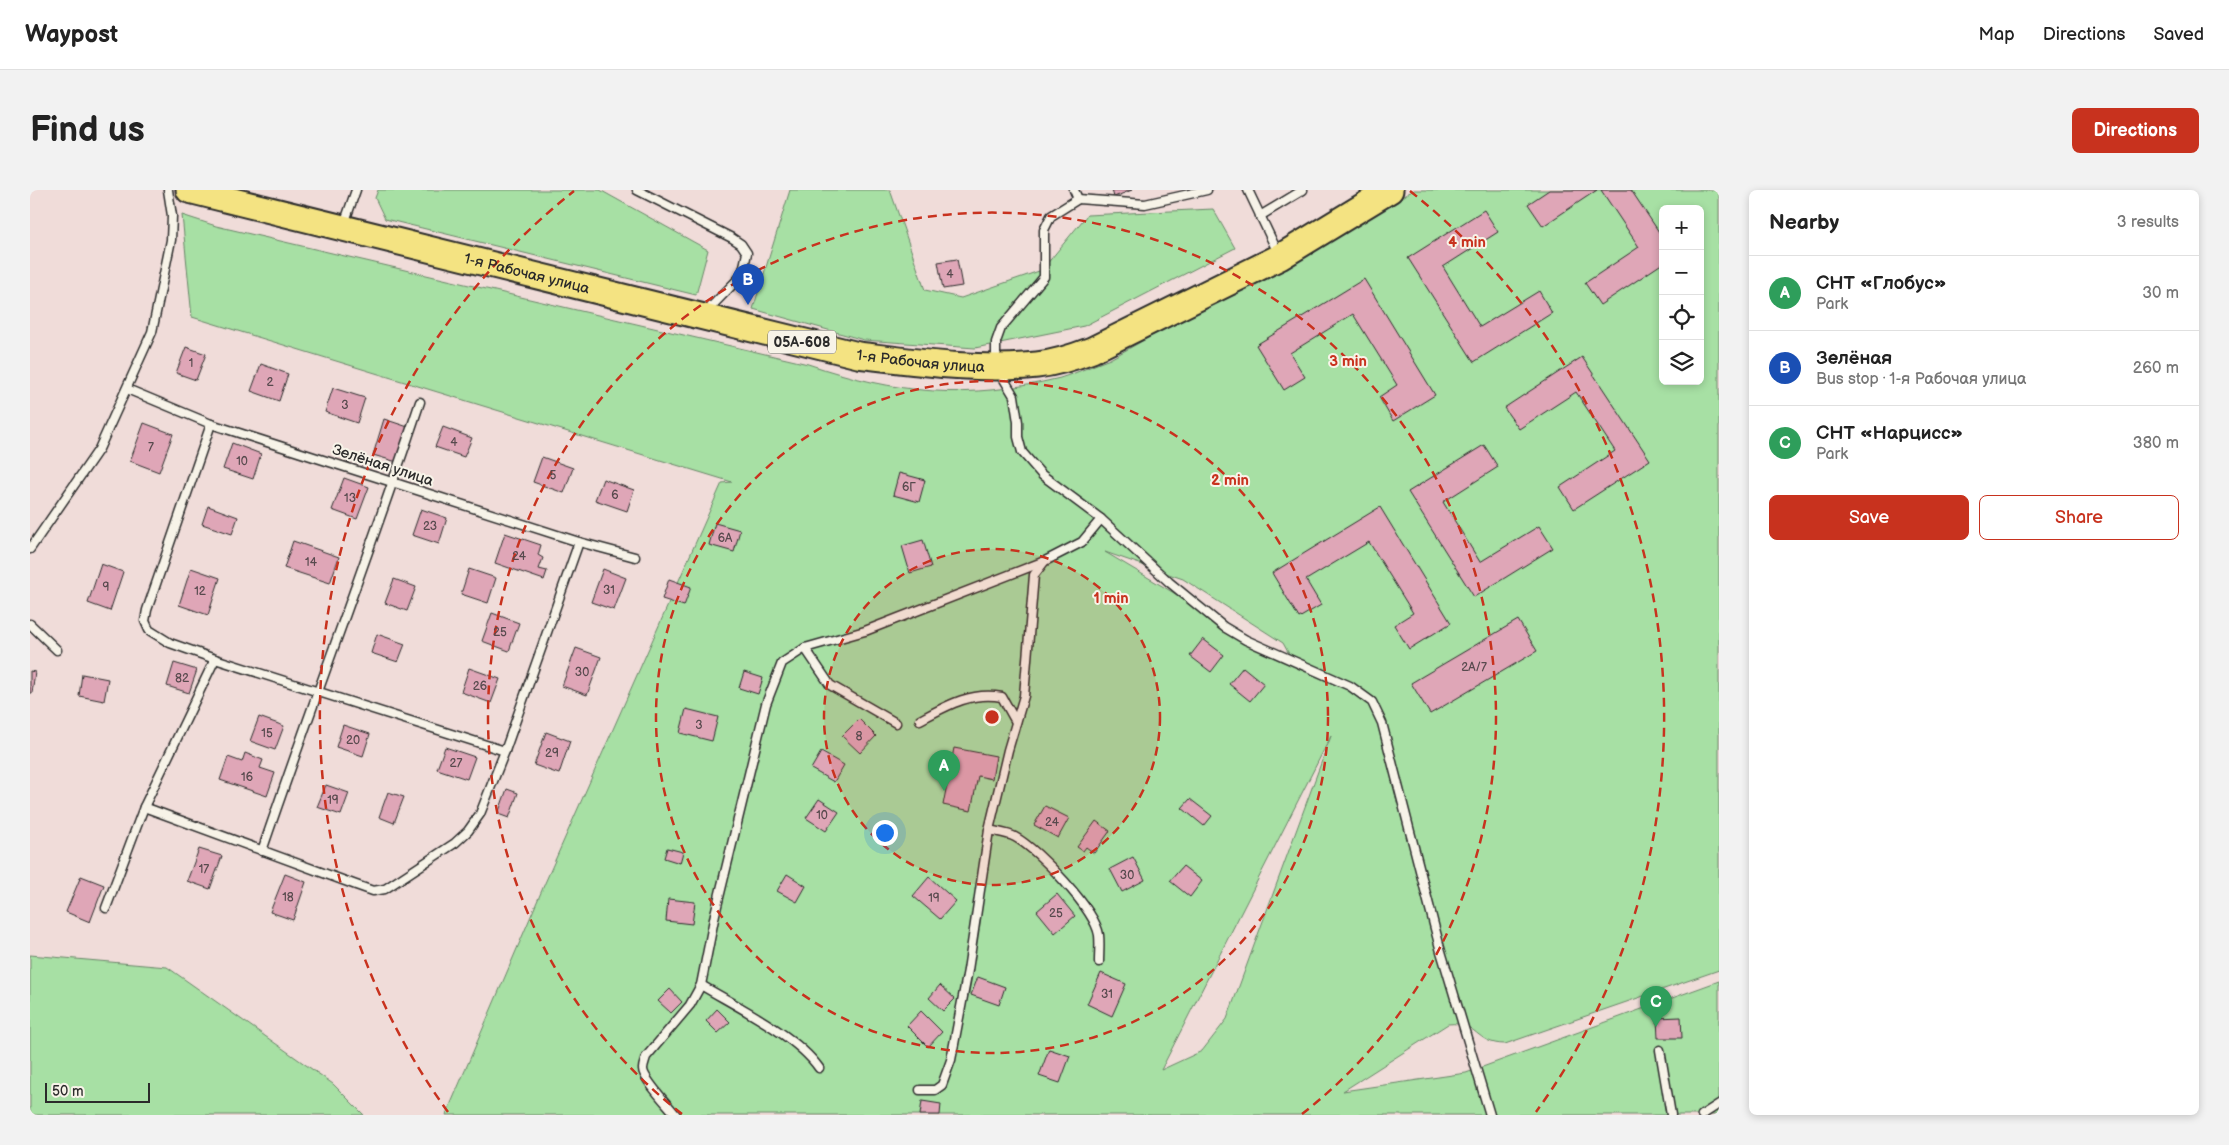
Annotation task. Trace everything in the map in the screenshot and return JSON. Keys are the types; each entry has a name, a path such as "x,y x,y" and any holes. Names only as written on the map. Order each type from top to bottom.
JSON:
{"main road":[{"name":"1-я Рабочая улица","path":"189,190 858,355 931,363 996,366 1037,365 1065,360 1092,350 1280,256 1390,190"}],"lane":[{"path":"30,549 99,449 152,332 168,264 172,216 168,190"},
{"path":"343,228 356,190"},
{"path":"637,190 732,238 741,244 746,253 742,275 702,316"},
{"path":"1074,190 1078,199"},
{"path":"1207,190 1145,204 1078,199 1051,216 1044,230 1044,277 1001,328 996,342 996,366 1014,396 1018,437 1022,452 1042,475 1066,495 1101,519 1169,582 1224,626 1246,640 1350,686 1372,702 1382,723 1440,948 1490,1115"},
{"path":"1248,190 1280,256"},
{"path":"1260,216 1303,190"},
{"name":"Зелёная улица","path":"127,389 211,424 579,542 634,557"},
{"path":"262,851 317,689 393,482 420,402"},
{"path":"211,424 156,582 145,621 148,630 158,638 216,659 317,689 505,751"},
{"path":"676,1115 642,1071 643,1064 646,1057 690,1005 701,985 715,914 766,704 782,663 804,648 865,632 1045,561 1082,542 1101,519"},
{"path":"144,807 373,891 385,889 448,848 468,831 480,814 505,751 579,542"},
{"path":"920,1090 935,1090 942,1085 951,1060 968,970 989,830 1026,681 1034,575 1045,561"},
{"path":"30,624 57,650"},
{"path":"804,648 830,685 896,723"},
{"path":"106,908 144,807 216,659"},
{"path":"920,720 958,700 989,694 1002,697 1016,722"},
{"path":"989,830 1014,836 1052,866 1094,920 1099,935 1099,962"},
{"path":"701,985 794,1043 812,1058 819,1068"},
{"path":"1660,1050 1671,1115"},
{"path":"1702,1115 1719,1104"}],"green space":[{"path":"378,190 600,190 708,250 696,295 385,219 375,198"},
{"path":"790,190 890,190 925,290 961,298 1042,270 1087,215 1213,209 1235,248 1084,326 975,348 864,340 753,309"},
{"path":"1414,190 1719,190 1719,970 1505,1044 1488,1040 1465,1026 1448,1024 1343,1091 1466,1073 1719,981 1719,1115 446,1115 545,883 722,483 732,482 192,317 182,215 216,226 808,364 872,382 902,388 963,392 994,390 1073,374 1110,359","holes":["1105,552 1183,579 1283,643 1295,665","1331,736 1227,1019 1202,1051 1161,1070"]},
{"path":"30,955 167,967 333,1084 364,1115 30,1115"}],"building":[{"path":"1112,190 1132,190 1114,197"},
{"path":"1549,190 1597,190 1543,226 1528,204"},
{"path":"1601,190 1631,190 1659,232 1659,266 1600,305 1585,283 1639,247"},
{"path":"1484,210 1498,232 1443,267 1480,327 1539,291 1552,313 1474,362 1408,258"},
{"path":"957,259 962,286 943,289 938,262"},
{"path":"1364,279 1435,395 1393,421 1379,397 1397,385 1353,314 1290,353 1305,377 1284,390 1256,345"},
{"path":"186,347 206,354 196,380 176,373"},
{"path":"1582,357 1650,460 1574,509 1560,487 1615,451 1576,392 1519,429 1504,408"},
{"path":"261,364 288,374 279,401 251,391"},
{"path":"333,388 365,398 357,423 325,412"},
{"path":"384,419 408,427 397,462 373,455"},
{"path":"144,423 173,434 159,472 130,461"},
{"path":"443,427 472,438 464,457 435,447"},
{"path":"232,443 261,454 253,479 223,469"},
{"path":"1484,445 1498,467 1443,502 1480,562 1539,526 1553,548 1474,597 1408,492"},
{"path":"542,457 573,468 564,493 533,482"},
{"path":"899,473 925,480 919,502 893,495"},
{"path":"344,478 369,487 357,519 332,510"},
{"path":"603,479 634,490 627,511 595,500"},
{"path":"208,506 238,517 232,534 202,524"},
{"path":"1380,507 1451,623 1409,649 1394,625 1413,613 1369,542 1306,580 1321,605 1299,618 1272,573"},
{"path":"421,509 447,518 439,544 412,535"},
{"path":"715,523 740,530 734,552 709,545"},
{"path":"505,533 541,545 538,555 543,558 539,569 547,571 544,580 495,563"},
{"path":"923,540 931,567 910,573 902,546"},
{"path":"293,541 339,557 330,583 284,568"},
{"path":"101,564 123,572 110,611 88,603"},
{"path":"191,568 220,578 208,615 179,605"},
{"path":"469,569 496,578 488,603 461,594"},
{"path":"603,569 626,578 614,610 591,602"},
{"path":"394,579 416,587 407,611 385,603"},
{"path":"669,579 691,587 684,606 662,599"},
{"path":"492,613 519,623 509,651 482,641"},
{"path":"1518,620 1537,651 1430,714 1411,683"},
{"path":"377,634 405,644 398,662 371,653"},
{"path":"1203,639 1224,655 1211,672 1190,656"},
{"path":"576,648 601,657 587,695 562,686"},
{"path":"174,663 197,670 189,693 167,686"},
{"path":"1243,667 1264,684 1250,701 1229,684"},
{"path":"469,668 500,679 491,703 461,692"},
{"path":"30,671 35,672 32,693 30,693"},
{"path":"744,672 763,678 758,694 739,688"},
{"path":"82,674 108,679 104,701 79,696"},
{"path":"686,709 718,717 712,741 680,733"},
{"path":"259,717 284,726 275,750 250,741"},
{"path":"859,719 876,736 860,753 842,736"},
{"path":"343,725 370,734 363,756 336,747"},
{"path":"546,732 570,741 559,774 534,765"},
{"path":"445,747 475,757 467,779 437,769"},
{"path":"954,748 996,756 992,779 978,776 971,811 943,805"},
{"path":"821,752 844,765 834,782 811,769"},
{"path":"245,753 263,760 260,768 275,773 267,796 220,780 228,757 242,762"},
{"path":"326,785 349,793 341,815 317,807"},
{"path":"507,789 518,793 509,818 498,814"},
{"path":"388,792 404,797 394,823 379,817"},
{"path":"819,799 839,812 826,831 806,818"},
{"path":"1190,799 1212,816 1204,826 1182,808"},
{"path":"1045,806 1069,818 1058,838 1034,825"},
{"path":"1096,821 1110,831 1094,853 1086,847 1083,851 1077,847"},
{"path":"667,848 683,852 680,863 664,858"},
{"path":"199,849 222,856 210,889 187,881"},
{"path":"1133,857 1145,880 1122,892 1110,869"},
{"path":"1183,866 1202,881 1190,897 1170,881"},
{"path":"285,874 306,882 293,920 270,912"},
{"path":"787,874 806,886 797,902 777,891"},
{"path":"81,876 104,885 90,922 66,912"},
{"path":"929,877 956,901 940,919 913,896"},
{"path":"1057,894 1075,916 1055,933 1037,911"},
{"path":"668,899 695,902 692,924 666,921"},
{"path":"1101,973 1126,984 1112,1016 1087,1004"},
{"path":"978,977 1005,987 999,1005 971,995"},
{"path":"940,985 955,999 943,1011 929,998"},
{"path":"670,989 682,1002 671,1013 658,1001"},
{"path":"717,1009 730,1022 718,1033 706,1021"},
{"path":"921,1011 942,1032 928,1047 907,1026"},
{"path":"1681,1017 1682,1038 1658,1038 1657,1018"},
{"path":"1049,1049 1070,1056 1060,1083 1039,1076"},
{"path":"922,1101 941,1104 940,1115 920,1115"}],"place":[{"name":"Зелёная","path":"748,305"},
{"name":"СНТ «Глобус»","path":"944,791"},
{"name":"СНТ «Нарцисс»","path":"1656,1027"}]}
